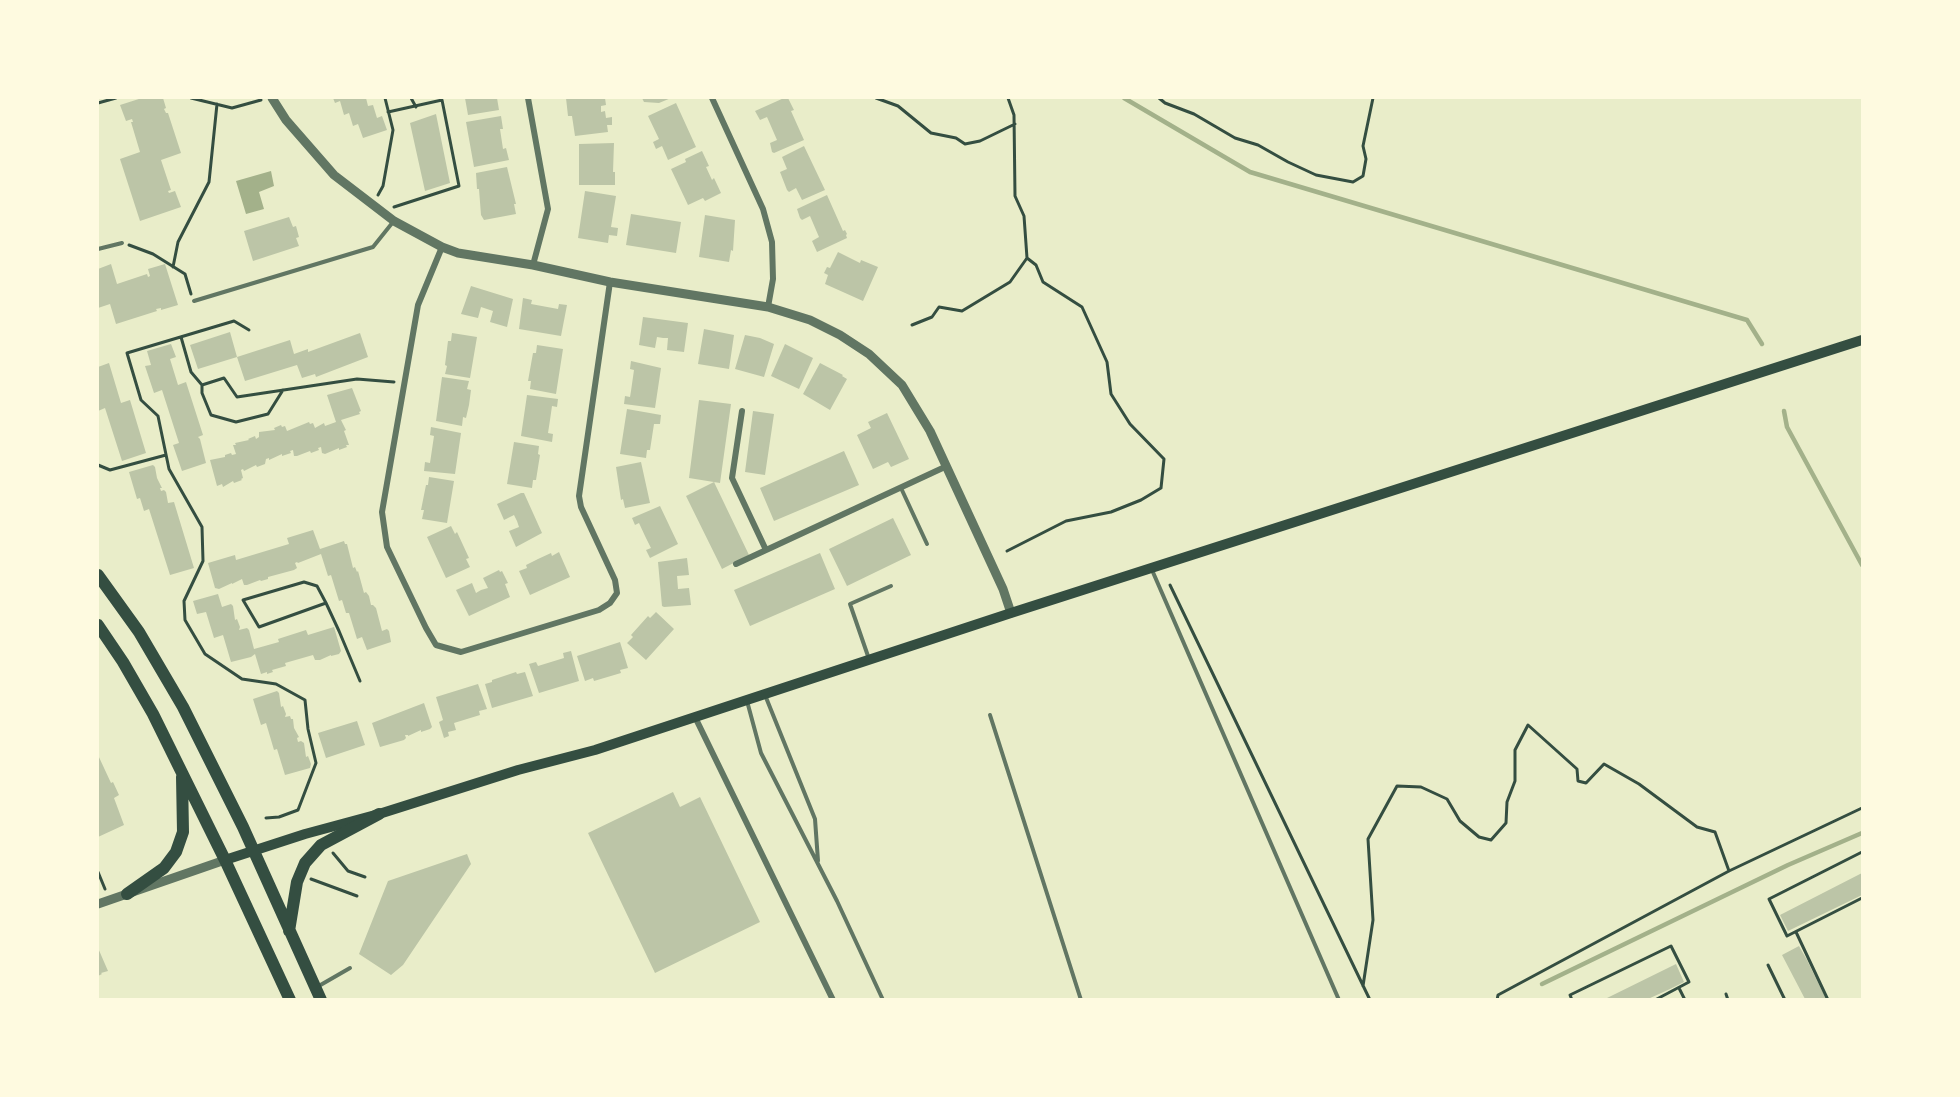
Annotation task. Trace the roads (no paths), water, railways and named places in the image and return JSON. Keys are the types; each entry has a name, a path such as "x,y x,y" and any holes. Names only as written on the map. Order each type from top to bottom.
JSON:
{"main road":[{"path":"225,860 518,770 595,750 1011,613 1863,340"},
{"path":"98,574 139,632 183,707 319,994"},
{"path":"98,626 123,662 153,714 290,999"},
{"path":"127,894 164,868 176,852 183,832 181,770"},
{"path":"289,932 297,882 305,863 321,845 379,814"}],"street":[{"path":"272,98 286,120 334,175 394,221 442,247 458,253 533,265 610,282 768,306 810,320 840,335 869,354 902,385 915,405 947,466 1003,589 1011,613"},
{"path":"528,98 548,208 533,265"},
{"path":"712,98 764,209 772,242 773,279 768,306"},
{"path":"442,247 418,305 382,512 387,547 436,645 461,652 599,610 610,603 617,593 615,580 581,507 579,496 610,282"},
{"path":"742,411 732,478 766,550"},
{"path":"736,564 947,466"},
{"path":"695,717 832,999"},
{"path":"98,904 225,860"}],"lane":[{"path":"194,301 373,247 394,221"},
{"path":"98,249 122,243"},
{"path":"901,488 927,544"},
{"path":"1152,569 1339,999"},
{"path":"869,660 850,604 891,586"},
{"path":"764,694 815,819 819,864"},
{"path":"747,700 761,753 819,864 883,999"},
{"path":"990,715 1081,999"},
{"path":"319,994 350,968"}],"waterway":[{"path":"1124,98 1250,172 1747,320 1762,344"},
{"path":"1784,411 1787,427 1862,565"},
{"path":"1542,984 1788,865 1862,833"}]}
